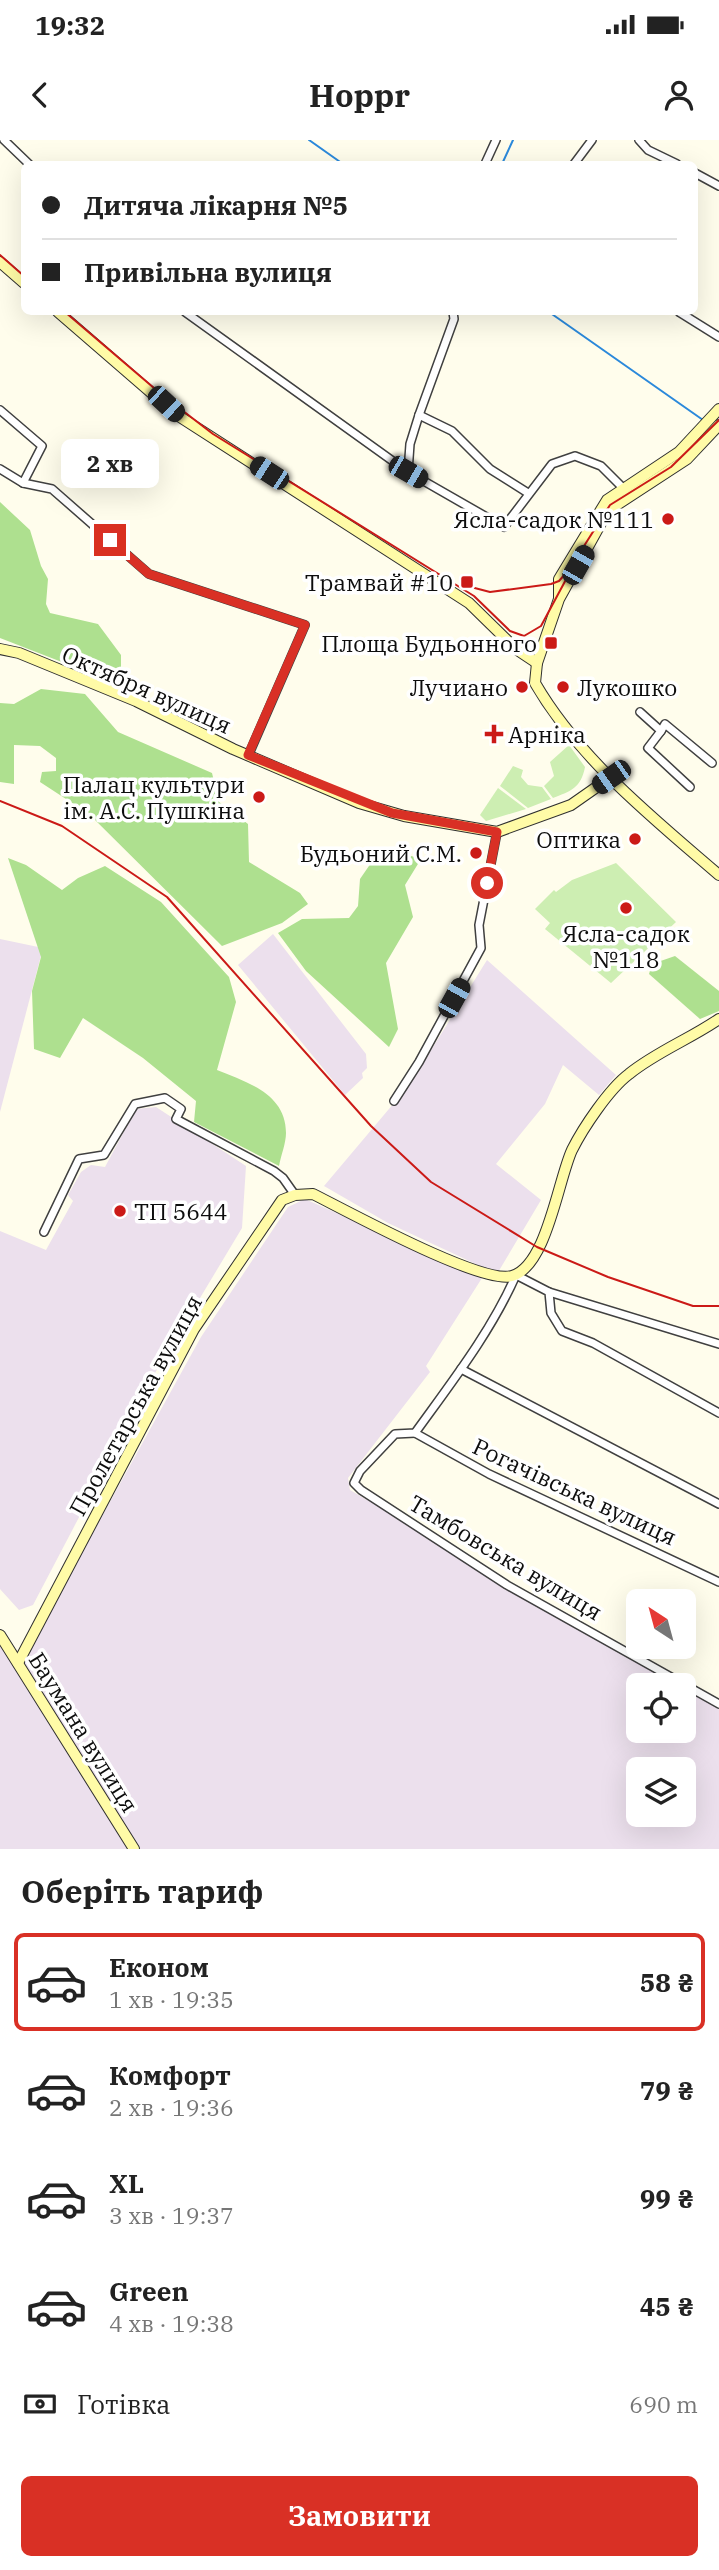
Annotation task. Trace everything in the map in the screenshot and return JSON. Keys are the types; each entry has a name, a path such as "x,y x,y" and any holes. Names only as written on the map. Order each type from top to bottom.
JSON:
{"street":[{"path":"4,140 26,161"},
{"path":"576,161 592,140"},
{"path":"639,140 648,150 671,161"},
{"path":"486,161 493,141"},
{"path":"698,175 719,186"},
{"path":"0,262 21,280"},
{"path":"61,315 177,415 469,603 516,649 537,663"},
{"path":"189,315 408,472 504,527 552,464 575,456 601,466 627,493"},
{"path":"408,472 410,444 453,315"},
{"path":"684,315 719,337"},
{"path":"719,409 674,469 627,493 601,523 559,599 537,663 535,683 541,694 611,777 719,875"},
{"path":"0,410 42,446 23,483"},
{"path":"419,415 452,430 490,469 528,493"},
{"path":"701,436 719,425"},
{"path":"0,469 23,483 52,489 149,574 305,625 248,755"},
{"name":"Октября вулиця","path":"0,649 19,653 136,701 248,755 392,813 497,832"},
{"path":"640,712 661,731"},
{"path":"690,787 648,748 666,724 712,763"},
{"path":"394,1101 419,1062 481,948 479,925 497,832 571,805 611,777"},
{"path":"415,1433 461,1369 505,1300 516,1275 527,1266 544,1233 573,1149 619,1084 647,1061 719,1019"},
{"path":"44,1232 79,1159 104,1155 135,1104 165,1098 181,1109 176,1119 274,1171 283,1178 295,1195 313,1194 468,1268 498,1278 516,1275 549,1292 719,1344"},
{"name":"Пролетарська вулиця","path":"18,1663 194,1329 282,1200 295,1195"},
{"path":"549,1292 551,1313 562,1331 593,1343 719,1413"},
{"path":"461,1369 719,1504"},
{"name":"Тамбовська вулиця","path":"415,1433 395,1434 354,1483 507,1585 719,1704"},
{"name":"Рогачівська вулиця","path":"415,1433 489,1474 719,1582"},
{"name":"Баумана вулиця","path":"0,1635 134,1849"}],"shaded area":[{"path":"273,934 366,1054 367,1068 362,1073 363,1078 345,1095 238,965"},
{"path":"0,939 43,948 0,1112"},
{"path":"487,960 616,1075 599,1095 563,1065 545,1104 496,1164 541,1200 497,1274 388,1223 324,1186 410,1084"},
{"path":"156,1107 246,1166 242,1228 152,1378 33,1605 19,1610 0,1589 0,1231 46,1250 73,1201 68,1195 81,1172 91,1165 105,1167 136,1109"},
{"path":"305,1199 482,1278 426,1366 430,1372 348,1478 350,1490 626,1651 626,1659 640,1659 664,1673 626,1673 626,1743 696,1743 696,1692 719,1705 719,1849 139,1849 22,1661 201,1337 288,1207"},
{"path":"0,1643 130,1849 0,1849"}],"green space":[{"path":"0,502 30,530 48,579 46,604 50,613 98,624 121,655 121,685 0,638"},
{"path":"41,689 85,694 118,732 212,773 219,802 248,824 249,862 300,893 308,904 282,923 222,946 89,814 40,782 42,772 56,771 56,758 40,746 14,745 14,784 0,782 0,703 14,704"},
{"path":"569,745 585,767 583,774 574,788 553,798 544,786 554,776 550,762"},
{"path":"513,766 523,770 521,777 528,785 542,787 551,799 528,808 500,786"},
{"path":"498,788 526,809 486,821 480,815"},
{"path":"382,847 421,859 405,885 413,917 386,963 398,1029 389,1047 306,971 278,933 302,919 349,918 358,906 360,879"},
{"path":"8,858 26,865 62,890 78,878 105,866 161,902 229,977 236,1002 217,1070 262,1091 279,1108 286,1133 279,1166 194,1122 196,1101 143,1058 83,1018 60,1058 34,1049 32,991 41,957"},
{"path":"616,863 676,922 611,983 545,929 550,923 535,909 554,890 556,892 572,880"},
{"path":"675,956 719,991 719,1011 700,1019 649,974 652,964"}],"waterway":[{"path":"309,140 339,161"},
{"path":"503,161 513,140"},
{"path":"553,315 703,420"}],"tram line":[{"path":"0,255 21,273"},
{"path":"69,315 161,394 213,434 474,596 510,631 524,636 541,626 584,546 610,505 671,467 719,420"},
{"path":"467,586 490,592 551,584 559,581 566,573"}],"railway":[{"path":"0,801 62,826 167,897 371,1126 431,1182 537,1247 608,1277 693,1306 719,1306"}],"place":[{"name":"Ясла-садок №111","path":"668,519"},
{"name":"Трамвай #10","path":"467,582"},
{"name":"Площа Будьонного","path":"551,643"},
{"name":"Лучиано","path":"522,687"},
{"name":"Лукошко","path":"563,687"},
{"name":"Арніка","path":"494,734"},
{"name":"Палац культури ім. А.С. Пушкіна","path":"259,797"},
{"name":"Оптика","path":"635,839"},
{"name":"Будьоний С.М.","path":"476,853"},
{"name":"Ясла-садок №118","path":"626,908"},
{"name":"ТП 5644","path":"120,1211"}],"route":[{"path":"110,540 149,574 305,625 248,755 359,803 404,816 497,832 487,883"}]}
